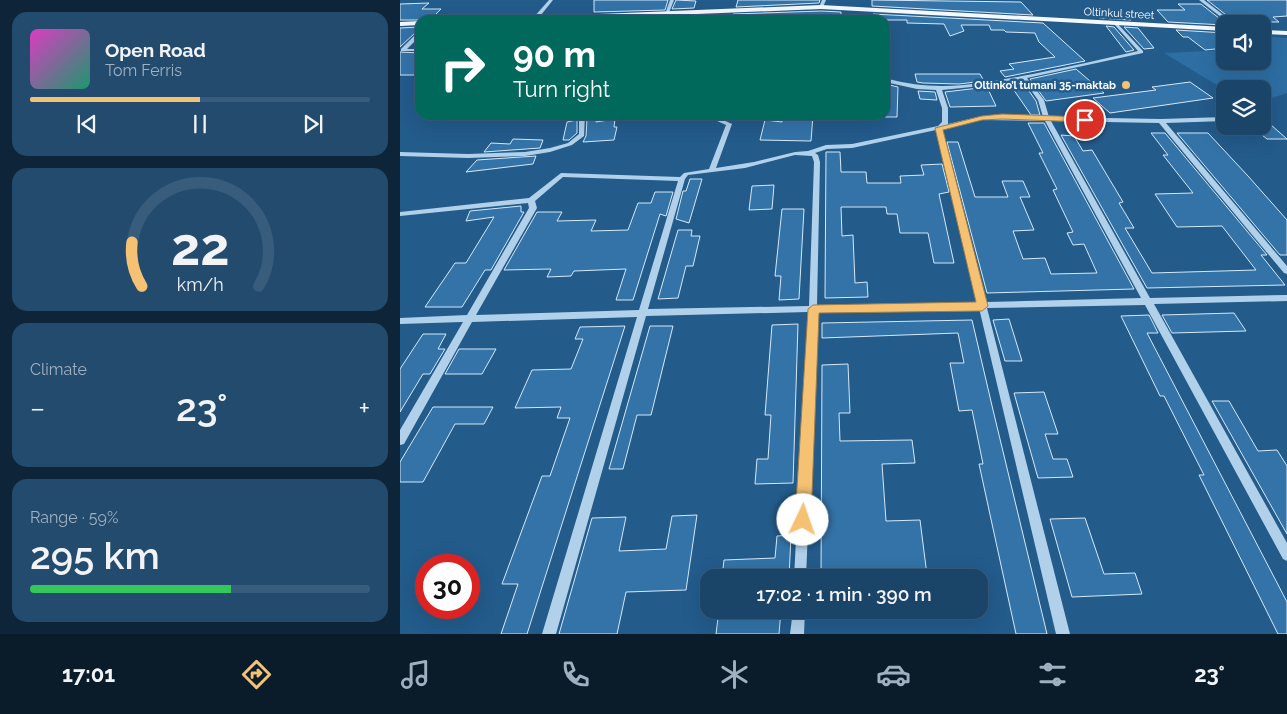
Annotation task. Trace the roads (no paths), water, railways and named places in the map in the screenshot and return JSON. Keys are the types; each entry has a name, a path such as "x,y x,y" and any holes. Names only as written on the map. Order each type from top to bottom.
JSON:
{"main road":[{"name":"Oltinkul street","path":"641,15 821,8 1216,29"},
{"path":"400,24 415,24"},
{"path":"1271,32 1287,33"}],"street":[{"path":"539,15 550,0"},
{"path":"667,14 672,0"},
{"path":"821,8 824,0"},
{"path":"1201,0 1221,15"},
{"path":"890,82 939,90 1024,77 1141,52 1116,23"},
{"path":"415,38 402,50 415,50"},
{"path":"1024,77 1041,100 1047,119 1287,555"},
{"path":"939,90 945,108 945,123 939,128"},
{"path":"548,634 641,313 682,179 686,174 762,162 787,154 810,153 826,147 852,146 982,118 1161,121 1216,119"},
{"path":"400,154 484,156 520,154 574,144 582,135 582,120"},
{"path":"712,170 729,124 719,120"},
{"path":"1161,121 1287,271"},
{"path":"939,128 1062,634"},
{"path":"800,569 813,309 817,162 815,155 810,153"},
{"path":"400,214 531,200 561,175 682,179"},
{"path":"400,440 533,208 531,200"},
{"path":"400,321 641,313 1287,298"},
{"path":"797,634 798,619"}],"place":[{"name":"Oltinko’l tumani 35-maktab","path":"1126,85"}]}
